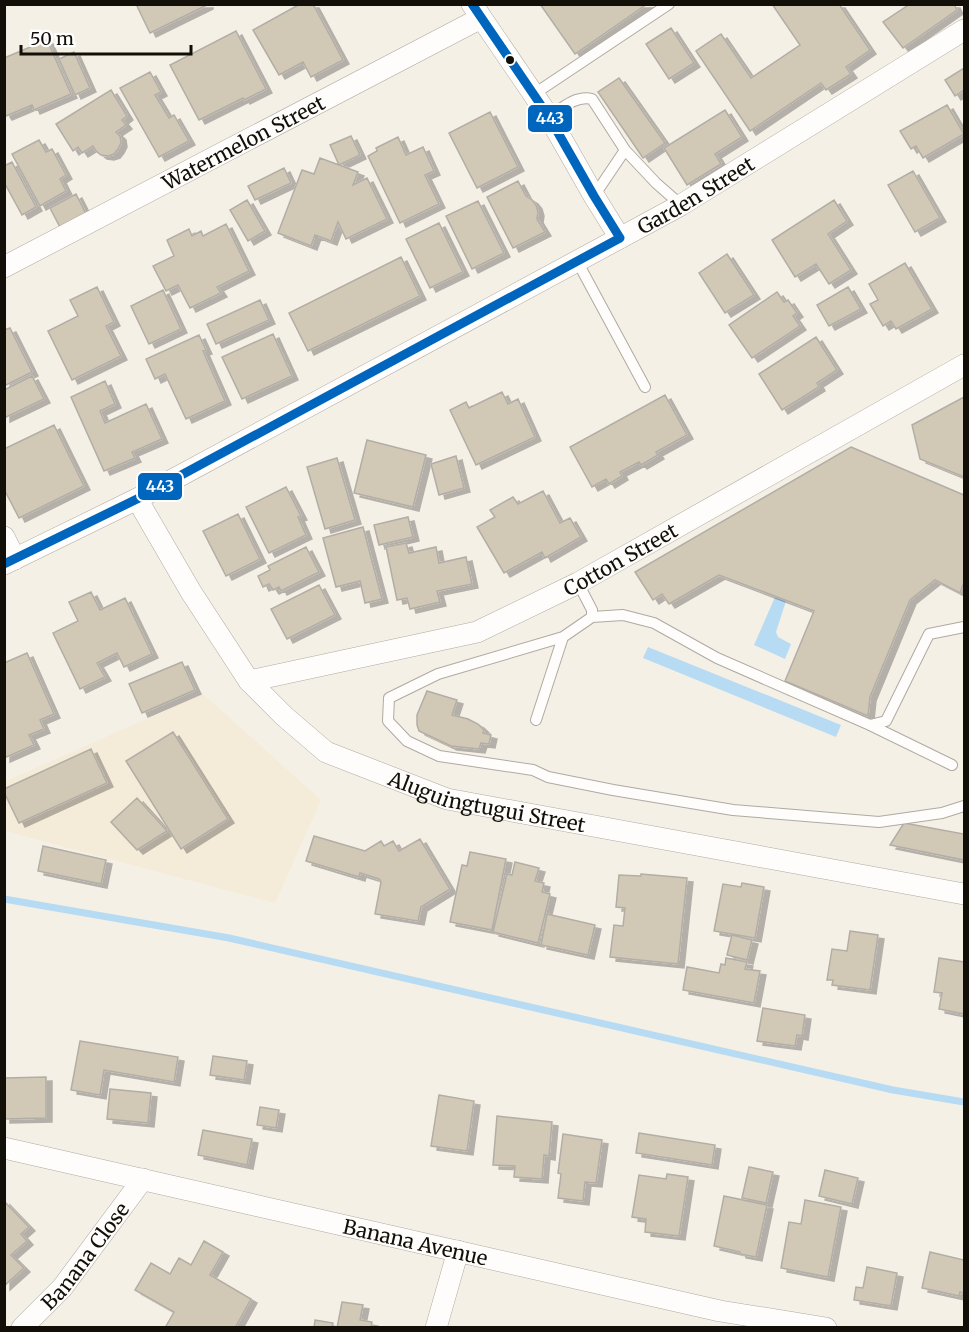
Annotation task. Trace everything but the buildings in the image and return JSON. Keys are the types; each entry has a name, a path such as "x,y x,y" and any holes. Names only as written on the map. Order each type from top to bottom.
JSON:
{"street":[{"path":"477,11 549,117 620,238"},
{"name":"Watermelon Street","path":"4,267 477,11"},
{"name":"Garden Street","path":"10,561 137,499 681,205 964,30"},
{"name":"Cotton Street","path":"249,681 477,632 578,583 964,365"},
{"name":"Aluguingtugui Street","path":"137,499 191,592 249,681 284,716 326,752 447,799 964,894"},
{"path":"4,537 10,561"},
{"name":"Banana Avenue","path":"4,1148 458,1251 719,1319 826,1328"},
{"name":"Banana Close","path":"22,1328 62,1288 143,1179"},
{"path":"436,1328 458,1251"}],"lane":[{"path":"534,94 669,4"},
{"path":"549,117 577,98 592,99 625,150 656,183 681,205"},
{"path":"594,196 625,150"},
{"path":"577,261 645,387"},
{"path":"578,583 592,610 592,617"},
{"path":"952,765 870,725 717,658 654,623 623,615 592,617 563,637 438,674 389,698 388,722 407,741 439,756 533,770 548,777 613,790 733,810 879,822 942,813 964,806"},
{"path":"870,725 886,721 929,634 964,627"},
{"path":"536,720 563,637"}],"shaded area":[{"path":"203,694 321,800 275,903 5,831 4,782"}],"water":[{"path":"775,597 786,601 776,632 778,637 791,644 785,659 754,645"},
{"path":"648,647 841,725 836,737 643,658"}],"waterway":[{"path":"4,899 229,938 893,1090 964,1102"}],"transit line":[{"name":"443","path":"472,4 549,117 620,238"},
{"name":"443","path":"4,564 137,499 620,238"}]}
